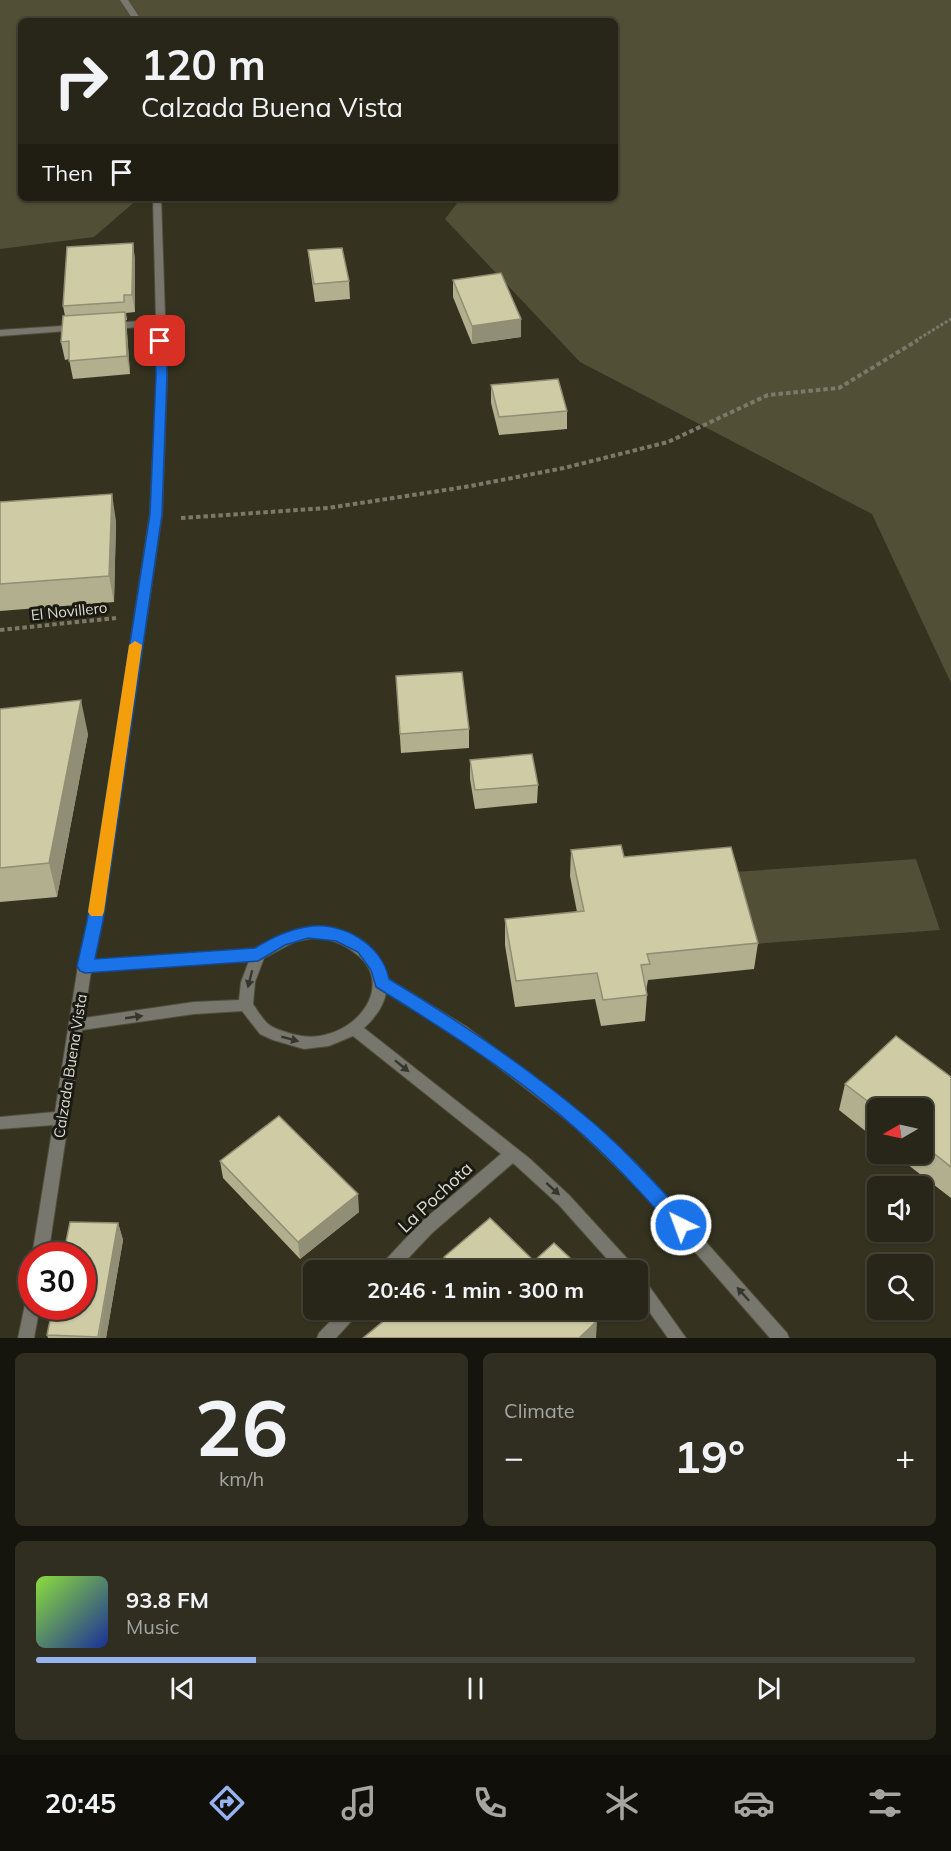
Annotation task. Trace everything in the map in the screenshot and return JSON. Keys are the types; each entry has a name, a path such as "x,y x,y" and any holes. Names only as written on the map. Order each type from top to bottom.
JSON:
{"street":[{"path":"124,0 136,18"},
{"name":"Calzada Buena Vista","path":"42,1242 85,966 95,921 156,514 162,375 157,201"},
{"path":"103,327 160,324"},
{"path":"0,333 91,327"},
{"path":"85,966 258,955 280,940 308,932 338,935 363,947 379,968 382,982 373,1010 356,1030 324,1042 290,1042 262,1028 246,1005 248,982 258,955"},
{"path":"382,982 462,1031 579,1121 652,1192 781,1338"},
{"path":"76,1025 194,1008 246,1005"},
{"path":"356,1030 512,1154 564,1200 618,1260"},
{"path":"0,1123 62,1118"},
{"name":"La Pochota","path":"396,1260 426,1228 512,1154"},
{"path":"648,1298 678,1338"},
{"path":"26,1338 29,1320"},
{"path":"325,1338 342,1320"}],"path":[{"path":"156,514 190,519 328,508 465,487 668,442 768,395 839,388 951,319"},
{"name":"El Novillero","path":"0,630 140,616"}],"shaded area":[{"path":"0,0 951,0 951,683 872,514 580,362 445,219 459,201 618,201 618,18 18,18 18,201 136,201 94,237 0,249"},
{"path":"916,859 940,930 753,944 735,872"}],"building":[{"path":"133,243 132,295 124,295 124,302 63,306 67,247"},
{"path":"342,248 349,281 314,284 308,250"},
{"path":"501,273 521,319 472,326 453,280"},
{"path":"125,312 127,356 69,361 69,341 61,342 63,316"},
{"path":"558,379 567,411 499,417 491,385"},
{"path":"112,494 109,576 0,584 0,502"},
{"path":"462,672 469,729 400,734 396,676"},
{"path":"81,700 49,863 0,868 0,709"},
{"path":"532,754 538,785 475,790 470,760"},
{"path":"621,845 624,857 731,847 758,943 647,954 650,964 641,965 647,995 603,1000 597,973 516,981 505,919 584,911 571,850"},
{"path":"896,1036 951,1077 951,1167 933,1153 933,1098 867,1098 867,1101 845,1084"},
{"path":"279,1116 358,1194 298,1242 220,1161"},
{"path":"490,1218 533,1260 447,1260 444,1257"},
{"path":"70,1222 118,1223 98,1337 47,1335 50,1320 96,1320 96,1242 66,1242"},
{"path":"554,1243 572,1260 535,1260"},
{"path":"385,1320 597,1321 579,1338 363,1338"}],"slow traffic":[{"path":"96,912 135,645"}],"route":[{"path":"160,341 162,375 156,514 95,921 85,966 258,955 280,940 308,932 338,935 363,947 379,968 382,982 462,1031 579,1121 652,1192 681,1225"}]}
